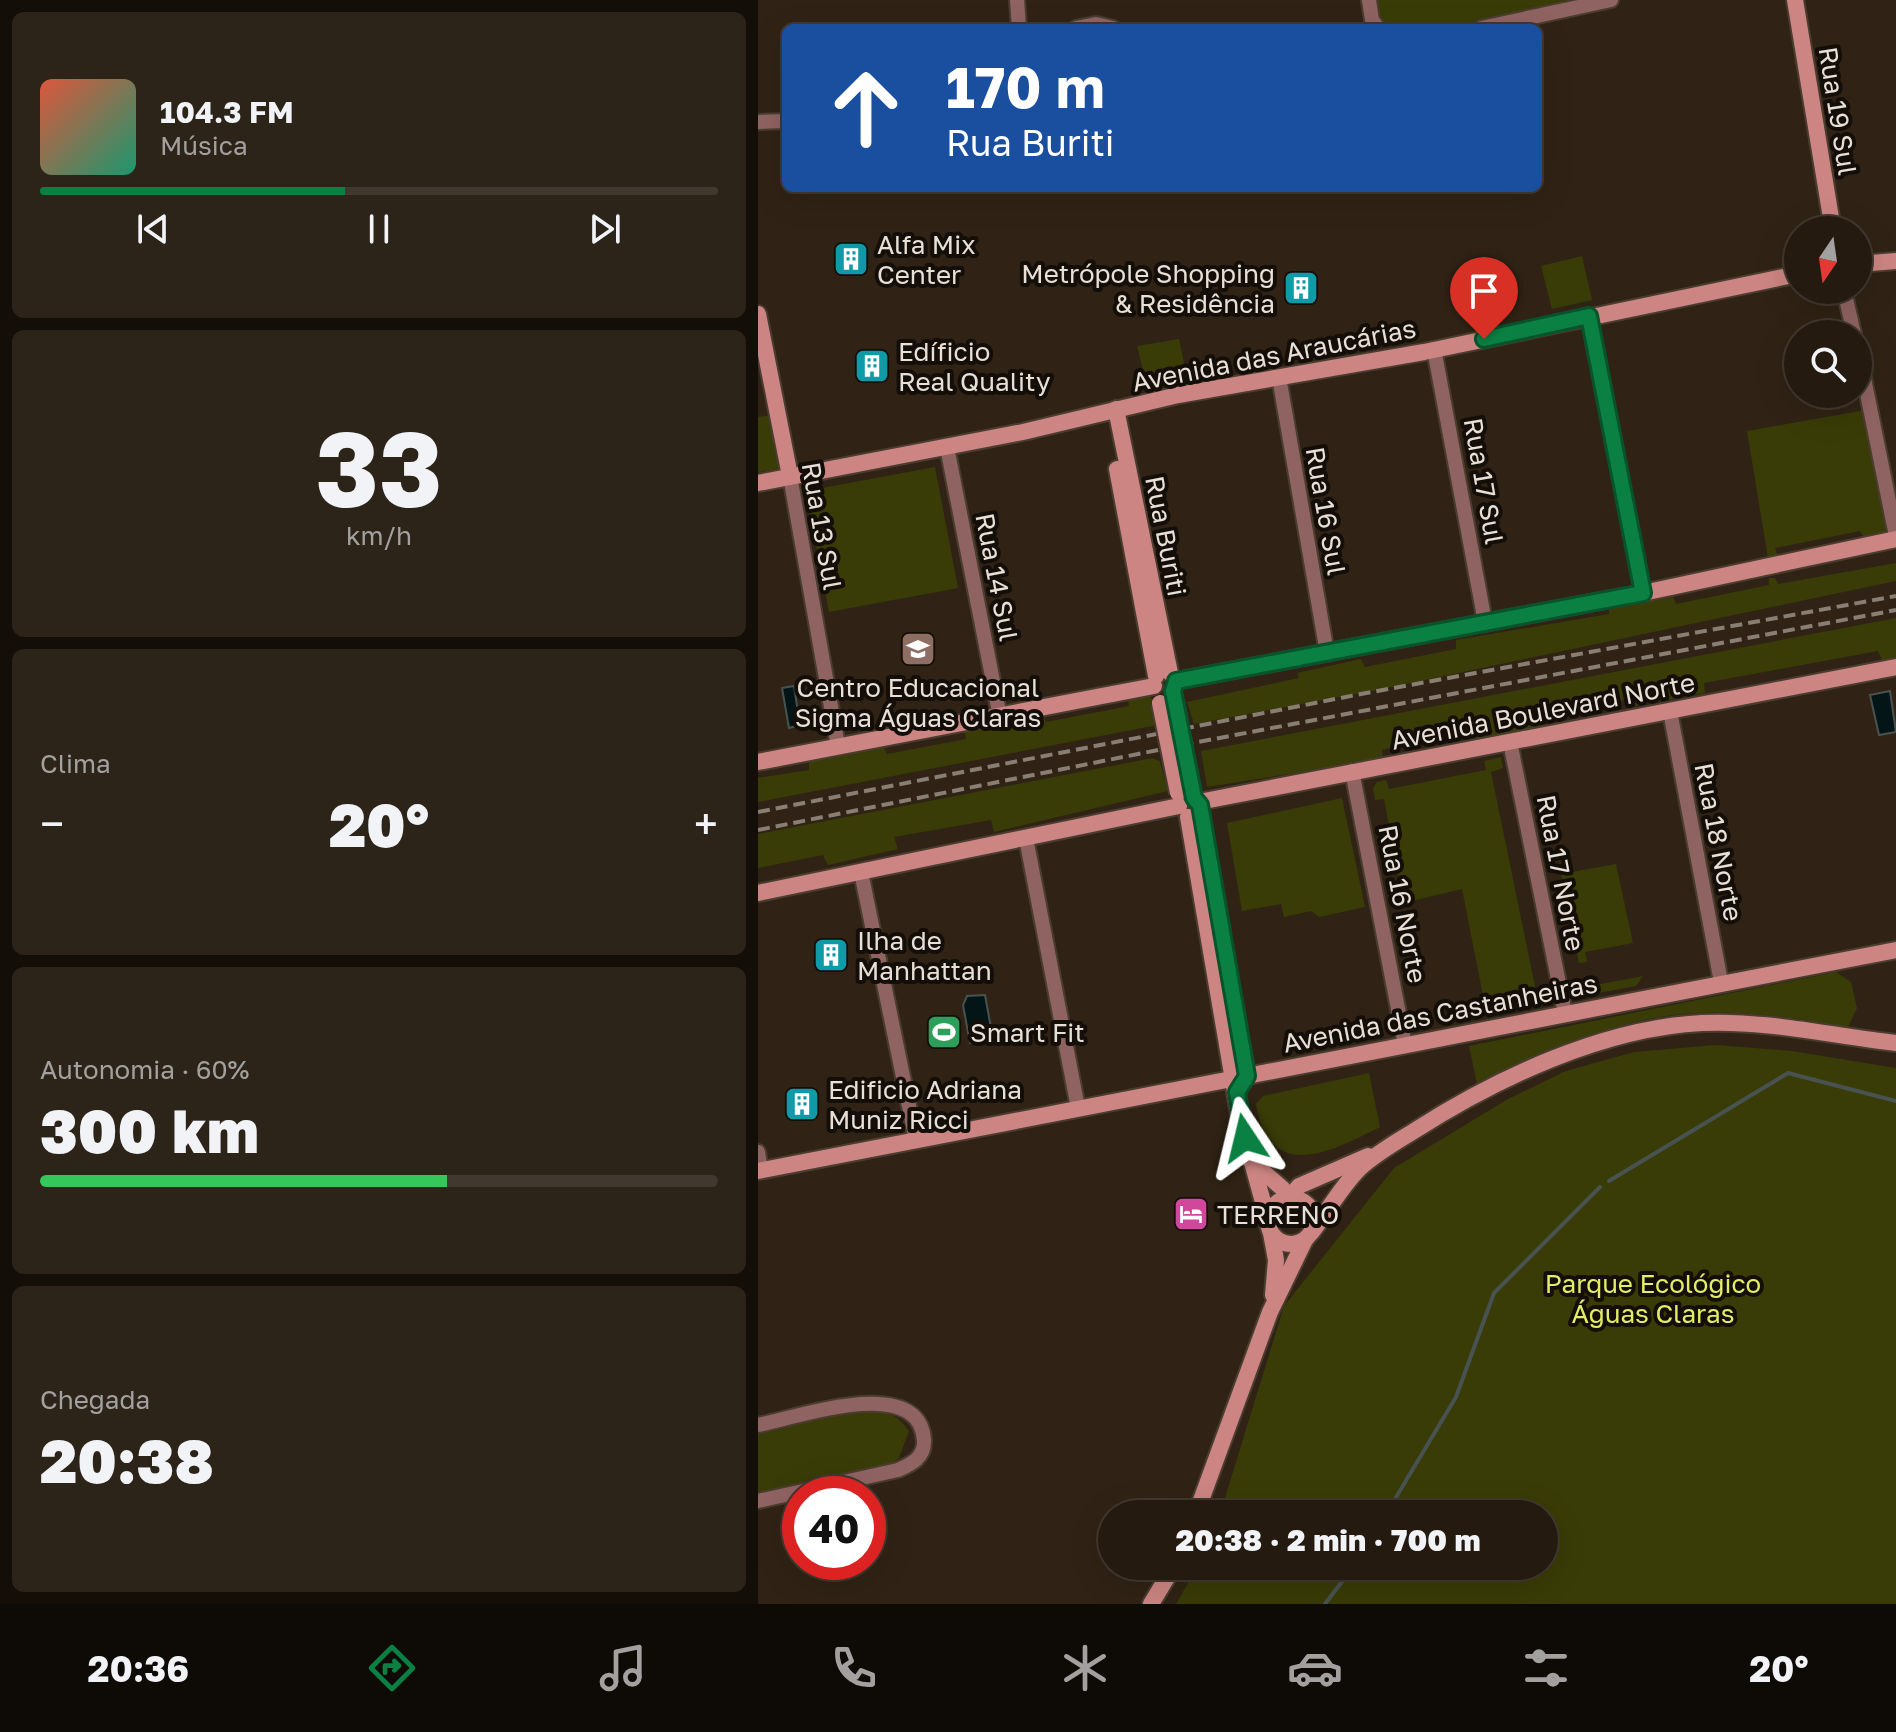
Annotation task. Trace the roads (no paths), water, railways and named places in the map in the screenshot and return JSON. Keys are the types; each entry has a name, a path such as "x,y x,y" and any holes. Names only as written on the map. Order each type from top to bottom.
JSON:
{"street":[{"path":"1017,0 1019,24"},
{"path":"1369,0 1375,24"},
{"path":"1499,24 1608,0"},
{"name":"Rua 19 Sul","path":"1795,0 1831,216"},
{"path":"758,122 780,122"},
{"path":"758,132 780,122"},
{"path":"1872,263 1896,261"},
{"name":"Avenida das Araucárias","path":"758,483 1784,277"},
{"name":"Rua 13 Sul","path":"758,314 838,746"},
{"path":"1589,316 1643,593"},
{"name":"Rua 17 Sul","path":"1434,349 1485,622"},
{"name":"Rua 16 Sul","path":"1279,377 1327,653"},
{"path":"758,762 1165,688 1327,653 1643,593 1896,537 1870,408"},
{"name":"Rua Buriti","path":"1111,411 1189,803 1239,1082 1239,1115 1270,1226 1276,1260 1270,1312"},
{"name":"Rua 14 Sul","path":"947,447 1000,717"},
{"name":"Avenida Boulevard Norte","path":"758,893 1189,803 1896,667"},
{"name":"Rua 18 Norte","path":"1670,711 1721,982"},
{"name":"Rua 17 Norte","path":"1510,742 1565,1013"},
{"name":"Rua 16 Norte","path":"1352,771 1405,1045"},
{"path":"1026,838 1078,1108"},
{"path":"861,872 916,1140"},
{"name":"Avenida das Castanheiras","path":"760,1171 1078,1108 1239,1082 1405,1045 1896,950"},
{"path":"1201,1500 1270,1312 1308,1236 1358,1170 1384,1149 1478,1091 1552,1060 1632,1035 1701,1023 1896,1043"},
{"path":"1308,1236 1283,1243 1270,1226 1272,1209 1299,1186 1384,1149"},
{"path":"758,1152 760,1171"},
{"path":"1251,1161 1283,1189 1288,1198 1303,1201 1313,1212 1308,1236"},
{"path":"758,1425 873,1402 895,1403 908,1408 919,1422 924,1442 923,1451 917,1459 898,1470 758,1501"},
{"path":"1151,1604 1166,1580"}],"waterway":[{"path":"1609,1181 1788,1073 1896,1101"},
{"path":"1394,1500 1456,1397 1494,1293 1600,1187"},
{"path":"1325,1604 1343,1580"}],"railway":[{"path":"758,812 1361,694 1896,596"},
{"path":"758,830 1198,742 1896,610"}],"place":[{"name":"Alfa Mix Center","path":"851,259"},
{"name":"Metrópole Shopping & Residência","path":"1301,288"},
{"name":"Edíficio Real Quality","path":"872,366"},
{"name":"Centro Educacional Sigma Águas Claras","path":"918,649"},
{"name":"Ilha de Manhattan","path":"831,955"},
{"name":"Smart Fit","path":"944,1032"},
{"name":"Edificio Adriana Muniz Ricci","path":"802,1104"},
{"name":"TERRENO","path":"1191,1214"}],"park label":[{"name":"Parque Ecológico Águas Claras","path":"1653,1298"}]}
